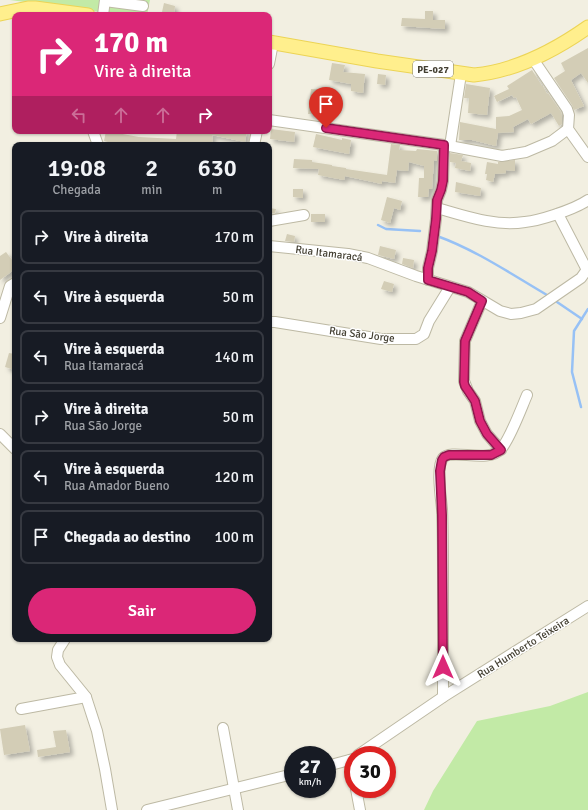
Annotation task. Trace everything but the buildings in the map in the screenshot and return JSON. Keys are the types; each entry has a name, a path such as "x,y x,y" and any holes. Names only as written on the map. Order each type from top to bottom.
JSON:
{"main road":[{"path":"0,14 29,4 47,12"},
{"name":"PE-027","path":"272,43 377,61 474,75 494,73 512,68 534,59 588,27"}],"street":[{"path":"103,12 105,0 143,7"},
{"path":"534,59 567,109 569,115 568,129 588,157"},
{"path":"428,280 428,268 432,251 437,200 443,181 447,145 461,74"},
{"path":"272,120 447,145 502,156 515,155 541,146 552,141 568,129"},
{"path":"437,208 468,217 513,223 558,214 588,200"},
{"path":"558,214 587,269"},
{"path":"272,220 304,215"},
{"name":"Rua Itamaracá","path":"272,246 348,254 368,258 428,280 468,292 500,311 511,314 521,314 536,309 575,283 581,278 587,269"},
{"path":"0,318 10,286 12,285"},
{"name":"Rua São Jorge","path":"272,322 381,339 416,339 424,334 429,322 450,287"},
{"path":"482,301 465,341 464,382 475,401 480,421 487,434 501,450"},
{"path":"443,697 441,462 446,456 491,455 501,450 527,395"},
{"path":"0,434 12,446"},
{"name":"Rua Humberto Teixeira","path":"372,746 443,697 588,606"},
{"path":"63,642 57,654 58,661 86,697 105,769 112,810"},
{"path":"21,709 86,697"},
{"path":"223,728 238,810"},
{"path":"147,810 284,776"},
{"path":"358,798 360,810"}],"green space":[{"path":"10,0 150,0 148,12 100,12"},
{"path":"588,692 588,810 424,810 433,791 477,721 550,706"}],"waterway":[{"path":"378,225 386,229 420,231"},
{"path":"437,236 466,248 547,295"},
{"path":"557,302 582,319"},
{"path":"581,407 572,372 574,331 588,309"}],"route":[{"path":"326,128 444,145 443,181 437,200 432,251 429,259 428,280 468,292 482,301 465,341 464,382 475,401 480,421 487,434 501,450 491,455 449,455 444,457 441,462 443,667"}]}
